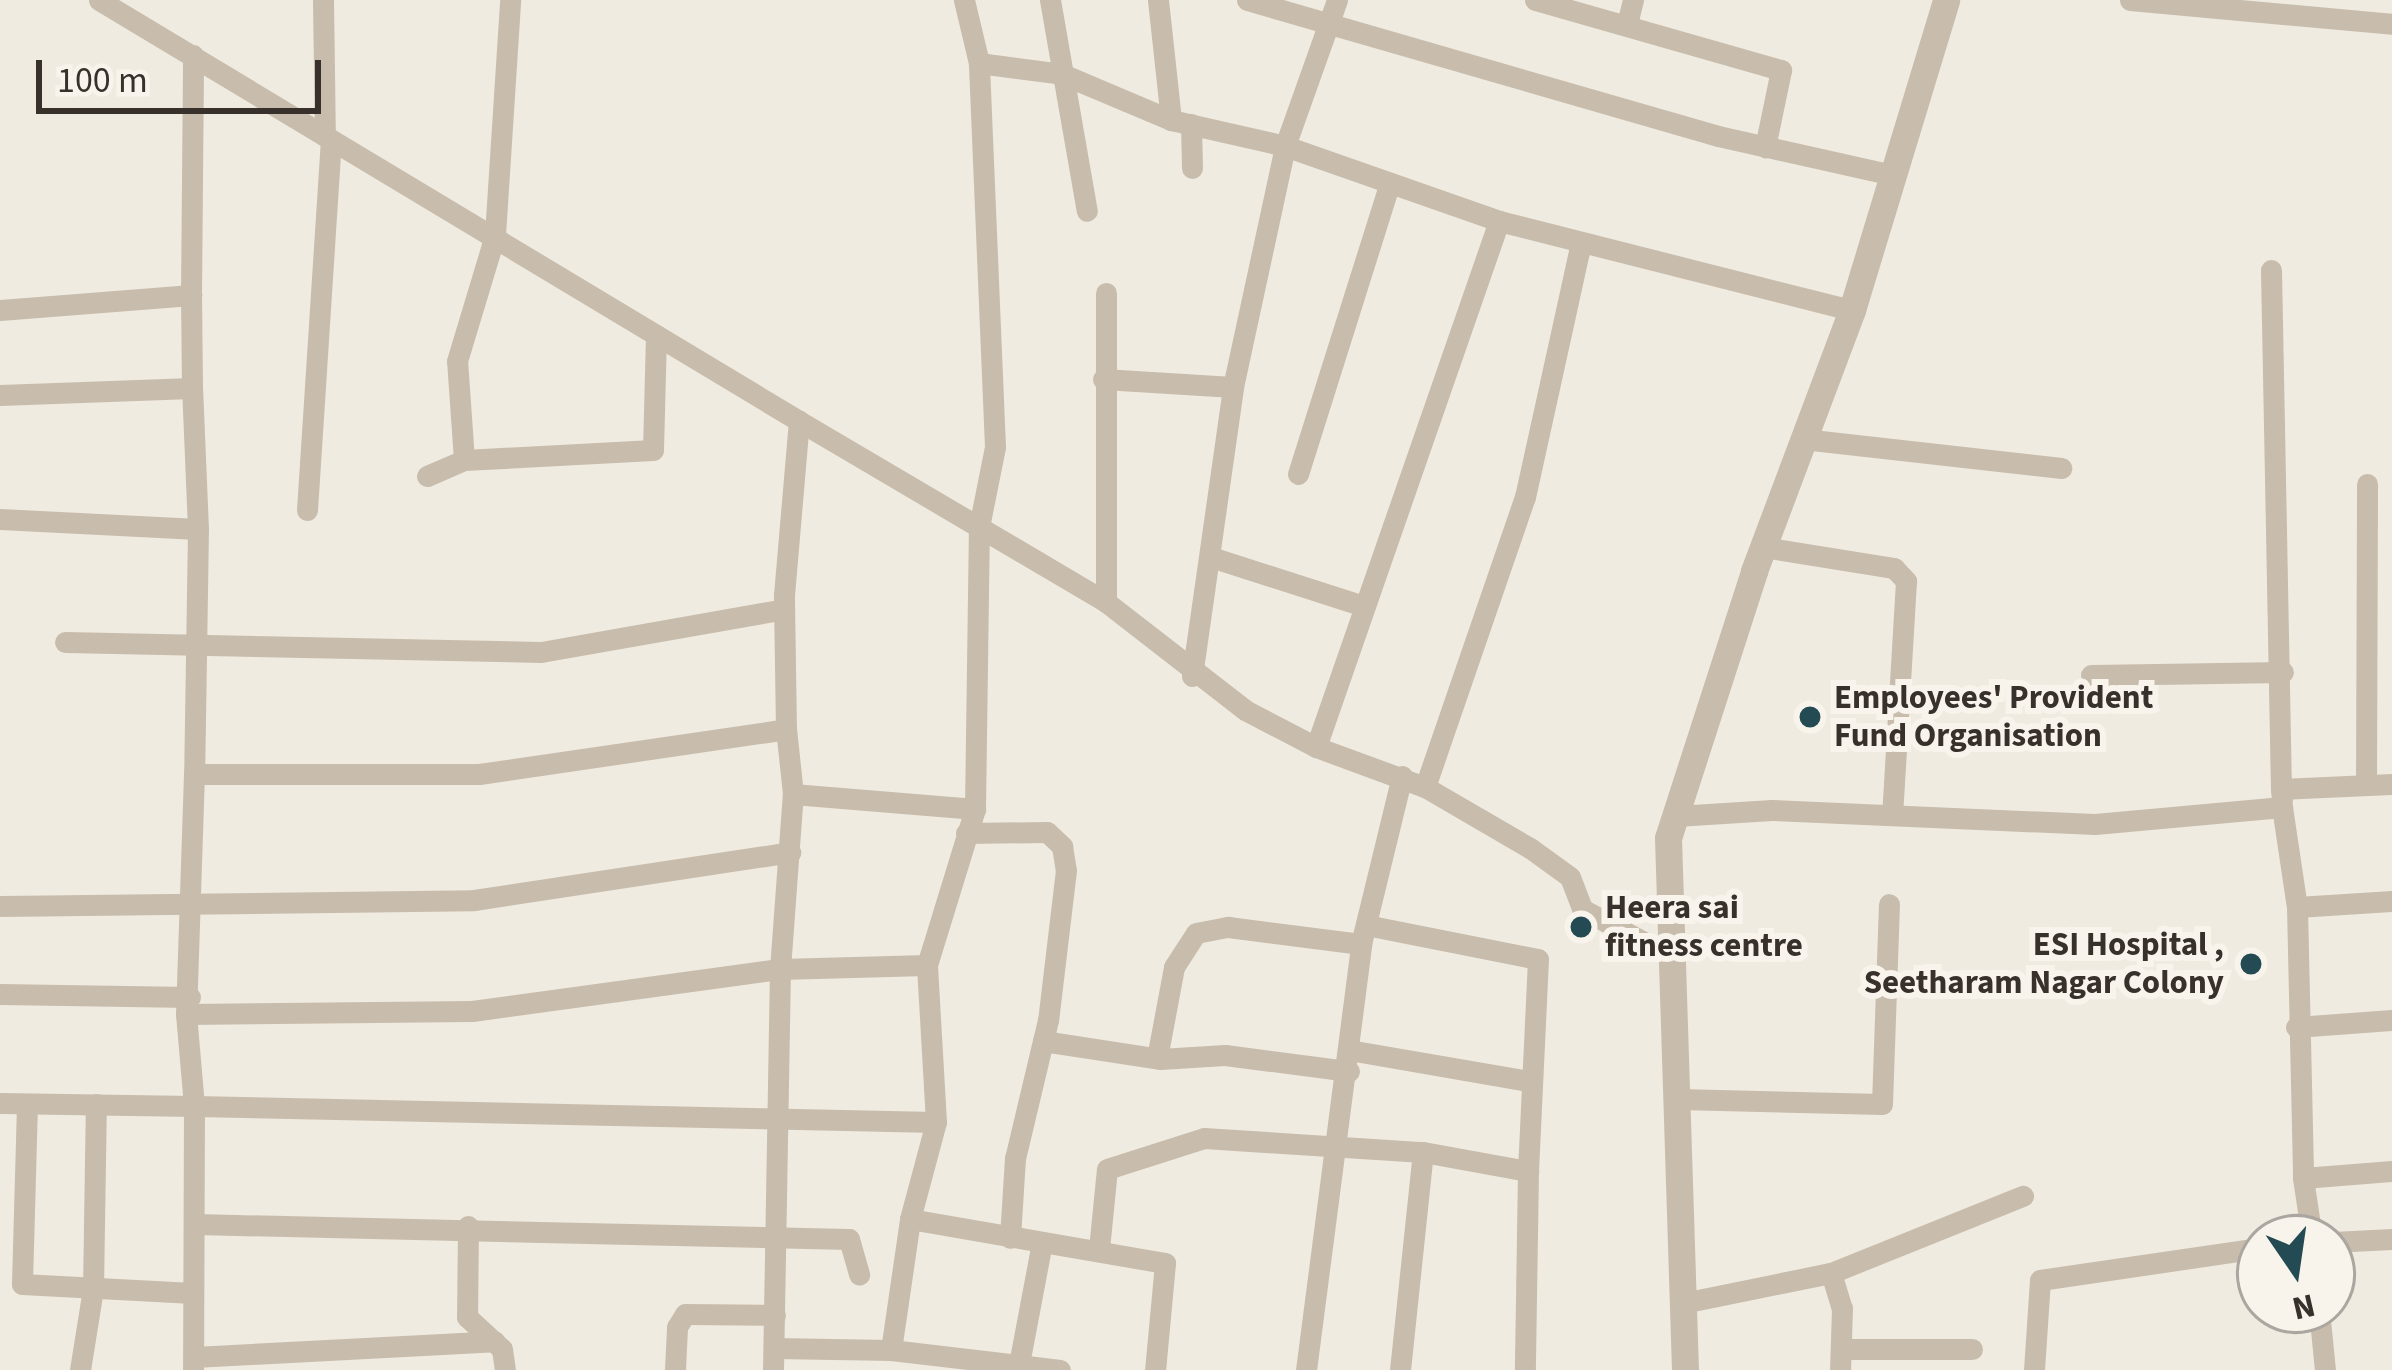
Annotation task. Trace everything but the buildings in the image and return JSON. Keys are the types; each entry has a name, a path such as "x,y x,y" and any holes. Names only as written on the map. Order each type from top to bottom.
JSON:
{"street":[{"path":"100,0 1106,602 1192,676 1316,747 1425,787 1570,877 1582,909 1670,956"},
{"path":"307,510 328,138 323,0"},
{"path":"464,460 457,361 495,235 510,0"},
{"path":"892,1350 910,1220 937,1122 927,965 975,809 979,527 995,447 997,363 979,63 964,0"},
{"path":"1050,0 1087,212"},
{"path":"1158,0 1192,168"},
{"path":"1247,0 1335,11 1766,147 1893,175"},
{"path":"1534,0 1781,70 1766,147"},
{"path":"1627,24 1633,0"},
{"path":"1685,1370 1668,838 1763,548 1852,310 1946,0"},
{"path":"2130,0 2238,5 2392,24"},
{"path":"1192,676 1214,558 1233,387 1285,146 1335,11"},
{"path":"193,55 191,295 198,529 195,898 188,1006 194,1106 194,1363 495,1342"},
{"path":"979,63 1062,74 1181,122 1285,146 1499,221 1852,310"},
{"path":"1298,474 1390,183"},
{"path":"1316,747 1360,605 1499,221"},
{"path":"1425,787 1525,497 1581,243"},
{"path":"2271,270 2283,671 2282,798 2297,907 2296,1028 2308,1214"},
{"path":"1106,293 1106,602"},
{"path":"0,310 191,295"},
{"path":"427,476 464,460 653,450 656,335"},
{"path":"1103,379 1233,387"},
{"path":"0,395 192,388"},
{"path":"800,421 784,609 786,729 794,794 780,969 780,1236 773,1359 892,1350 1060,1370"},
{"path":"1803,439 2061,469"},
{"path":"2366,784 2367,484"},
{"path":"0,518 198,529"},
{"path":"1763,548 1894,568 1906,581 1892,815"},
{"path":"1214,558 1360,605"},
{"path":"65,642 197,650 541,652 784,609"},
{"path":"2091,675 2283,671"},
{"path":"194,774 479,774 786,729"},
{"path":"1306,1370 1364,934 1402,776"},
{"path":"1676,816 1892,815 2095,824 2392,784"},
{"path":"794,794 975,809"},
{"path":"966,832 1047,832 1062,846 1043,1041 1015,1158 1010,1238"},
{"path":"0,907 195,898 474,900 790,852"},
{"path":"2297,907 2392,901"},
{"path":"1678,1099 1882,1103 1889,904"},
{"path":"1157,1058 1174,967 1196,933 1228,927 1364,934 1538,959 1528,1082 1525,1370"},
{"path":"0,994 188,1006 472,1011 780,969 927,965"},
{"path":"2296,1028 2392,1020"},
{"path":"1043,1041 1157,1058 1225,1055 1349,1060 1528,1082"},
{"path":"0,1103 777,1113 937,1122"},
{"path":"27,1104 11,1282 193,1293"},
{"path":"80,1370 93,1289 96,1104"},
{"path":"1099,1249 1110,1167 1212,1136 1423,1152 1528,1171"},
{"path":"1400,1370 1423,1152"},
{"path":"2303,1178 2392,1171"},
{"path":"1683,1304 1831,1273 2023,1196"},
{"path":"910,1220 1166,1264 1155,1370"},
{"path":"195,1224 468,1226 849,1239 860,1275"},
{"path":"468,1226 467,1317 495,1342 505,1370"},
{"path":"2356,1241 2392,1239"},
{"path":"1019,1364 1042,1242"},
{"path":"2034,1370 2040,1280 2236,1251"},
{"path":"1831,1273 1843,1308 1840,1360 1972,1349"},
{"path":"674,1370 676,1327 685,1315 775,1315"},
{"path":"2321,1334 2324,1370"}],"place":[{"name":"Employees' Provident Fund Organisation","path":"1810,717"},
{"name":"Heera sai fitness centre","path":"1581,927"},
{"name":"ESI Hospital , Seetharam Nagar Colony","path":"2251,964"}]}
